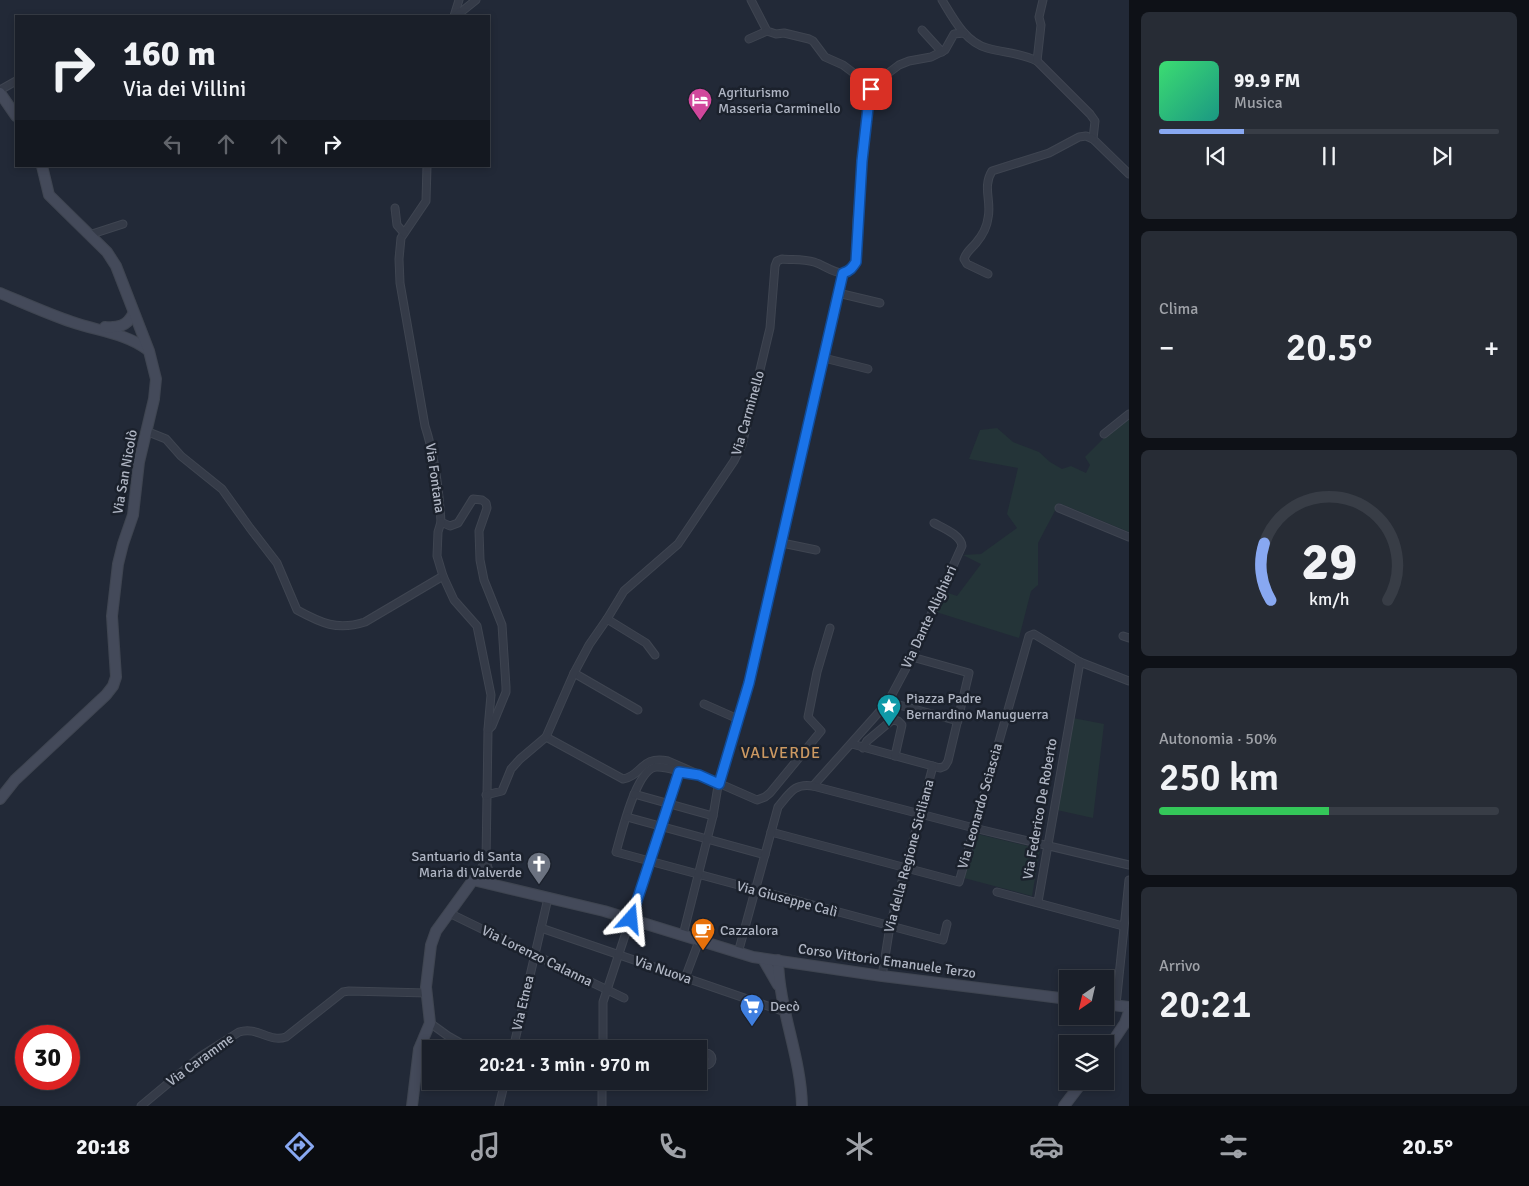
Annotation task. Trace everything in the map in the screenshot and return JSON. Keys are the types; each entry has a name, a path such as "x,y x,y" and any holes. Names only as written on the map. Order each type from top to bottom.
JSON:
{"street":[{"path":"455,15 458,0"},
{"path":"456,15 476,0"},
{"path":"751,0 767,31"},
{"path":"942,0 964,33 981,46 1027,56 1037,61 1090,114 1095,121 1093,139"},
{"path":"1037,61 1041,25 1039,17 1043,0"},
{"path":"922,30 942,52"},
{"path":"749,39 767,31 809,39 813,41 825,57 842,65 863,80 871,89"},
{"path":"683,935 713,816 719,784 749,683 843,273 848,272 856,262 857,220 871,89 880,79 904,62 931,57 942,52 948,47 954,34 964,33"},
{"path":"15,82 0,91 15,114"},
{"path":"988,274 967,264 964,259 965,255 978,240 988,218 986,190 992,171 1049,153 1078,137 1086,136 1093,139 1129,174"},
{"name":"Via San Nicolò","path":"0,800 15,780 106,695 115,681 117,669 112,607 120,554 134,510 139,462 156,389 154,366 116,266 107,252 49,195 42,167"},
{"name":"Via Fontana","path":"427,167 426,201 401,238 399,254 401,290 412,343 414,370 438,484 441,522 450,526 458,523 473,499 478,498 486,503 486,512 479,531 480,560 484,580 502,625 506,687 506,692 492,726 488,730 486,860 491,884"},
{"path":"395,208 397,225 404,233"},
{"path":"89,235 123,224"},
{"name":"Via Carminello","path":"486,795 502,791 511,770 520,759 546,737 574,672 624,591 678,544 734,461 742,445 770,328 777,261 782,259 814,262 836,272 843,273"},
{"path":"838,293 880,302"},
{"path":"0,294 86,326 122,336 140,344 149,351"},
{"path":"116,328 125,324 133,314"},
{"path":"86,326 140,330"},
{"path":"824,358 868,369"},
{"path":"1104,434 1129,414"},
{"path":"146,431 166,439 181,456 222,489 277,563 297,610 322,623 353,626 365,622 443,576"},
{"path":"1059,508 1129,537"},
{"path":"441,522 438,532 438,556 443,576 454,600 477,626 491,695 488,730"},
{"name":"Via Dante Alighieri","path":"813,786 888,702 912,657 962,546 962,542 957,536 934,523"},
{"path":"782,542 816,550"},
{"path":"607,619 646,643 655,655"},
{"path":"546,737 623,779 653,760 668,761 757,800 765,797 821,731 808,717 817,672 830,628"},
{"name":"Via Leonardo Sciascia","path":"905,868 959,882 1029,636 1034,634 1080,662 1129,681"},
{"path":"852,744 940,768 945,766 948,761 969,673 912,657"},
{"name":"Via Federico De Roberto","path":"1038,902 1080,662"},
{"path":"574,672 638,710"},
{"path":"888,702 958,720"},
{"path":"704,704 738,719"},
{"path":"864,748 867,742 892,720 898,721 902,726 894,756"},
{"name":"Via della Regione Siciliana","path":"882,976 890,926 933,766"},
{"path":"699,775 656,767 648,769 634,794 627,818 765,855"},
{"path":"603,1040 603,1002 679,772"},
{"path":"738,953 778,806 800,785 813,786 919,815 1129,865"},
{"path":"634,794 713,816"},
{"name":"Via Giuseppe Calì","path":"627,818 616,852 943,940 947,924"},
{"path":"771,832 905,868"},
{"path":"412,1106 419,1049 430,1023 427,993 431,945 436,932 486,860"},
{"name":"Corso Vittorio Emanuele Terzo","path":"473,880 584,905 763,959 1059,998"},
{"path":"1114,980 1129,880"},
{"path":"996,892 1123,926"},
{"name":"Via Etnea","path":"514,1040 548,898"},
{"name":"Via Lorenzo Calanna","path":"449,913 624,998"},
{"name":"Via Nuova","path":"541,928 785,1012"},
{"path":"685,978 699,940"},
{"path":"763,959 780,988"},
{"path":"778,960 780,988 796,1059 802,1106"},
{"name":"Via Caramme","path":"141,1106 201,1056 239,1032 254,1030 275,1038 286,1037 338,994 343,992 427,993"},
{"path":"1114,1005 1129,1007"},
{"path":"1114,1040 1125,1023 1129,1012"},
{"path":"430,1023 455,1040"},
{"path":"1114,1042 1129,1026"},
{"path":"499,1106 503,1090"},
{"path":"602,1090 602,1106"},
{"path":"1064,1106 1076,1090"}],"shaded area":[{"path":"1129,417 1129,532 1059,503 1038,543 1038,585 1031,591 1019,638 936,612 945,592 957,596 981,564 963,555 981,554 1017,528 1007,514 1018,468 969,459 980,430 997,428 1013,442 1039,452 1050,462 1062,469 1071,466 1086,473 1090,465 1085,457"},
{"path":"1073,718 1104,724 1093,818 1057,810"},
{"path":"977,834 1040,849 1032,896 964,878"}],"place":[{"name":"Agriturismo Masseria Carminello","path":"700,121"},
{"name":"Piazza Padre Bernardino Manuguerra","path":"889,727"},
{"name":"Santuario di Santa Maria di Valverde","path":"539,885"},
{"name":"Cazzalora","path":"703,951"},
{"name":"Decò","path":"752,1027"}],"district":[{"name":"VALVERDE","path":"781,753"}],"route":[{"path":"631,919 679,772 699,775 719,784 749,683 843,273 848,272 856,262 862,161 871,89"}]}
